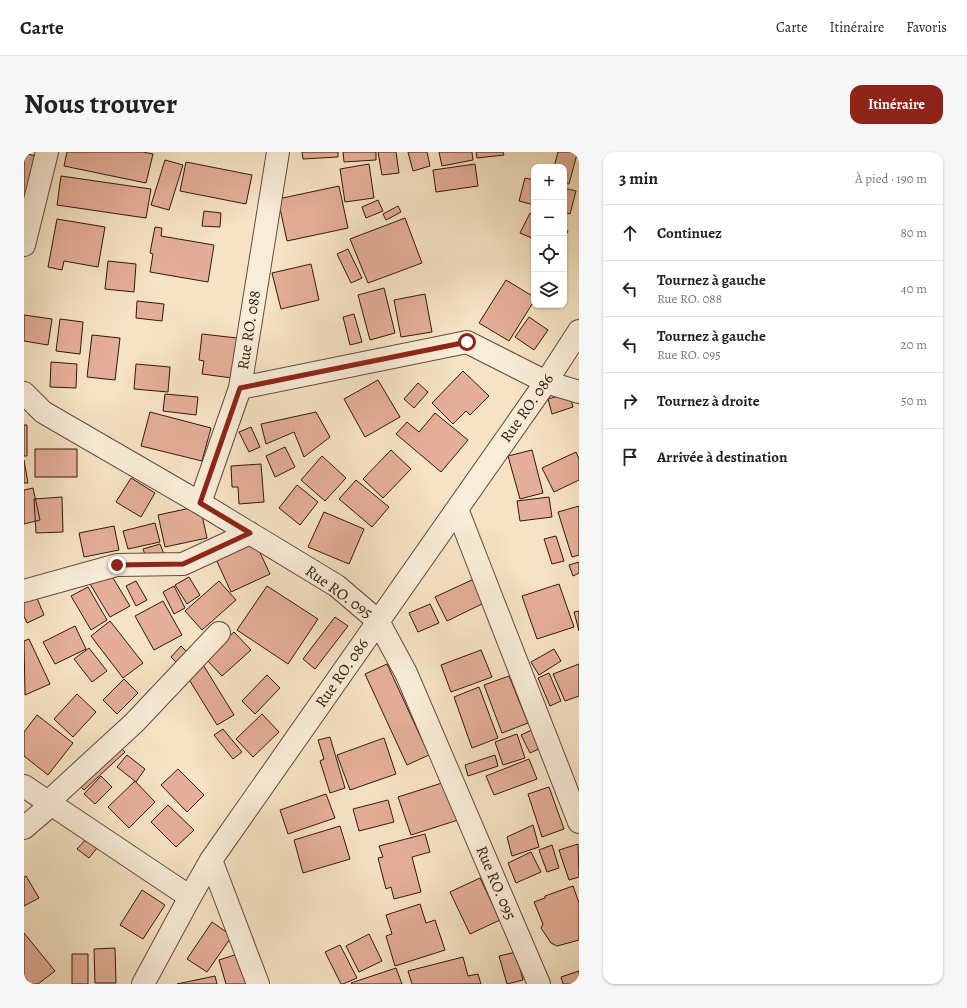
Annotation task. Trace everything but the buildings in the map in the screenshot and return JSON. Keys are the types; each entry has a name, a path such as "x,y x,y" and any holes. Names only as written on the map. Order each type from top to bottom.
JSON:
{"street":[{"path":"24,245 47,152"},
{"name":"Rue RO. 088","path":"200,503 240,388 278,152"},
{"name":"Rue RO. 086","path":"143,984 211,860 546,382 579,331"},
{"path":"240,388 467,342 546,382 579,392"},
{"name":"Rue RO. 095","path":"24,393 43,412 200,503 336,586 378,621 406,673 539,984"},
{"path":"457,509 579,822"},
{"path":"24,591 117,565 183,564 250,533"},
{"path":"24,828 134,723 219,633"},
{"path":"24,786 190,897"},
{"path":"211,860 258,984"}],"route":[{"path":"117,565 183,564 250,533 200,503 240,388 467,342"}]}
